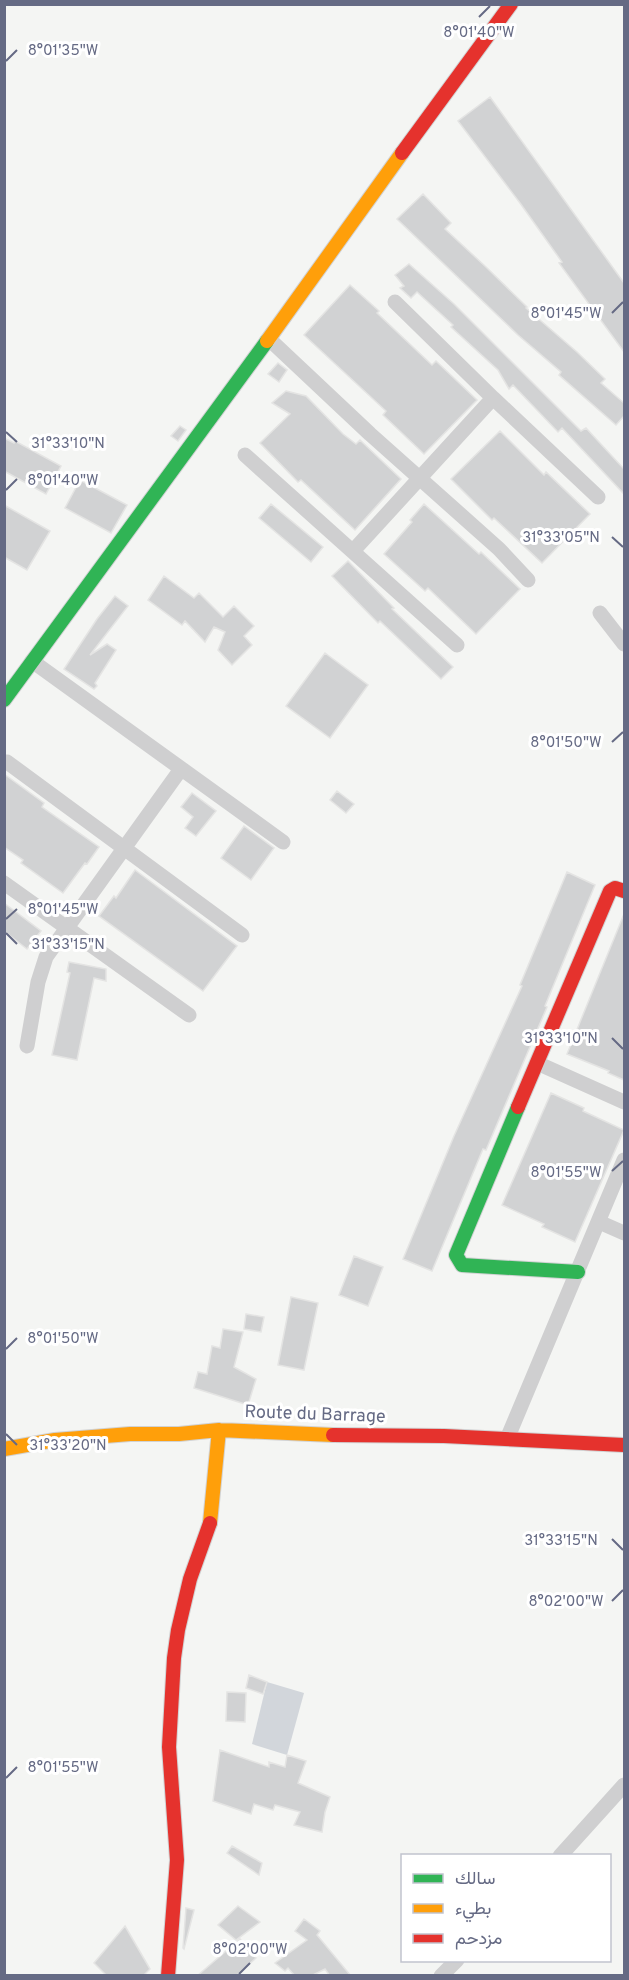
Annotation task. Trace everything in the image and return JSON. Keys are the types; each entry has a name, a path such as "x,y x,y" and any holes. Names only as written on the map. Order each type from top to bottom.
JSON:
{"street":[{"path":"4,699 511,4"},
{"path":"395,302 598,497"},
{"path":"268,339 499,549 528,580"},
{"path":"352,551 493,398"},
{"path":"245,455 458,645"},
{"path":"600,613 624,644"},
{"path":"32,661 282,842"},
{"path":"6,762 242,934"},
{"path":"27,1046 42,965 181,769"},
{"path":"4,883 189,1015"},
{"path":"578,1272 462,1265 457,1258 457,1251 610,891 615,888 624,891"},
{"path":"537,1063 624,1102"},
{"path":"507,1439 624,1160"},
{"path":"599,1222 624,1233"},
{"path":"168,1976 177,1860 169,1747 174,1658 178,1629 190,1579 210,1519 219,1430"},
{"name":"Route du Barrage","path":"4,1449 55,1440 219,1430 322,1435 444,1436 624,1445"},
{"path":"562,1854 624,1785"},
{"path":"441,1976 455,1962"}],"shaded area":[{"path":"267,1682 304,1693 287,1755 252,1744"}],"building":[{"path":"490,97 624,283 624,352 559,263 562,262 520,203 458,121"},
{"path":"423,194 451,223 445,229 526,308 605,379 601,383 624,403 624,416 616,425 559,375 561,372 518,335 397,219"},
{"path":"409,264 454,304 581,431 586,428 624,469 624,494 562,428 558,432 513,385 509,389 498,370 451,327 453,325 417,292 411,298 400,288 404,286 395,275"},
{"path":"350,285 432,365 436,361 477,400 424,454 383,415 386,411 304,335"},
{"path":"278,363 287,370 279,382 268,374"},
{"path":"286,391 306,396 343,434 356,444 360,440 401,479 355,530 301,480 298,482 260,443 290,414 272,403"},
{"path":"180,426 186,430 178,441 171,436"},
{"path":"500,431 544,475 546,472 590,514 542,563 494,518 492,520 451,479"},
{"path":"4,438 14,443 15,441 61,466 46,494 4,471"},
{"path":"80,480 127,505 111,533 65,508"},
{"path":"271,504 323,547 311,562 259,518"},
{"path":"424,504 479,554 481,552 520,589 476,634 428,588 425,591 384,554 412,522 410,520"},
{"path":"4,505 50,531 27,570 4,557"},
{"path":"348,561 394,608 392,609 453,667 441,679 380,621 378,623 332,576"},
{"path":"164,576 194,598 199,593 223,617 234,606 254,626 244,636 252,645 232,665 218,650 225,632 214,627 205,642 185,621 182,625 148,600"},
{"path":"115,596 128,606 90,655 107,644 116,650 95,683 97,686 94,689 64,669"},
{"path":"325,653 368,685 330,738 286,706"},
{"path":"4,774 44,803 42,807 99,847 63,893 21,863 23,860 4,847"},
{"path":"337,791 354,804 346,813 330,800"},
{"path":"192,793 216,811 196,836 185,828 193,817 181,807"},
{"path":"244,826 274,848 251,880 221,858"},
{"path":"135,870 237,946 203,991 99,916 114,896 116,898"},
{"path":"567,872 595,885 545,1006 547,1007 486,1150 483,1149 432,1271 403,1259 454,1136 522,986 520,985"},
{"path":"4,903 41,931 27,949 4,931"},
{"path":"624,914 624,1080 608,1073 609,1071 567,1054"},
{"path":"69,962 106,969 106,981 94,978 77,1060 52,1055 70,973 67,972"},
{"path":"551,1093 624,1130 575,1242 542,1227 544,1224 502,1205"},
{"path":"354,1256 383,1267 368,1306 339,1295"},
{"path":"291,1297 318,1303 304,1370 278,1365"},
{"path":"246,1314 264,1317 261,1332 244,1329"},
{"path":"223,1329 243,1332 234,1367 256,1379 248,1405 194,1388 198,1372 207,1374 212,1346 220,1348"},
{"path":"249,1675 267,1682 263,1694 246,1688"},
{"path":"227,1692 246,1693 245,1722 226,1721"},
{"path":"220,1750 269,1767 269,1762 285,1767 287,1755 306,1761 298,1783 330,1797 322,1832 294,1825 300,1812 275,1805 273,1810 254,1804 251,1814 213,1801"},
{"path":"232,1846 262,1863 259,1875 227,1853"},
{"path":"238,1906 260,1922 236,1940 218,1925"},
{"path":"186,1908 194,1910 184,1949 183,1948"},
{"path":"304,1919 320,1931 317,1935 351,1976 330,1976 325,1969 311,1976 295,1976 288,1968 285,1971 275,1963 307,1940 295,1931"},
{"path":"125,1926 150,1969 143,1976 107,1976 94,1963"},
{"path":"240,1939 256,1958 236,1976 197,1976"}],"traffic: fast":[{"path":"4,700 267,341"},
{"path":"518,1107 456,1255 462,1265 578,1272"}],"traffic: slow":[{"path":"267,341 402,153"},
{"path":"4,1449 55,1440 219,1430 333,1435"},
{"path":"210,1523 219,1430"}],"traffic: jam":[{"path":"402,153 511,4"},
{"path":"518,1107 610,891 615,888 624,891"},
{"path":"333,1435 444,1436 624,1445"},
{"path":"168,1976 177,1860 169,1747 174,1658 190,1579 210,1523"}]}
